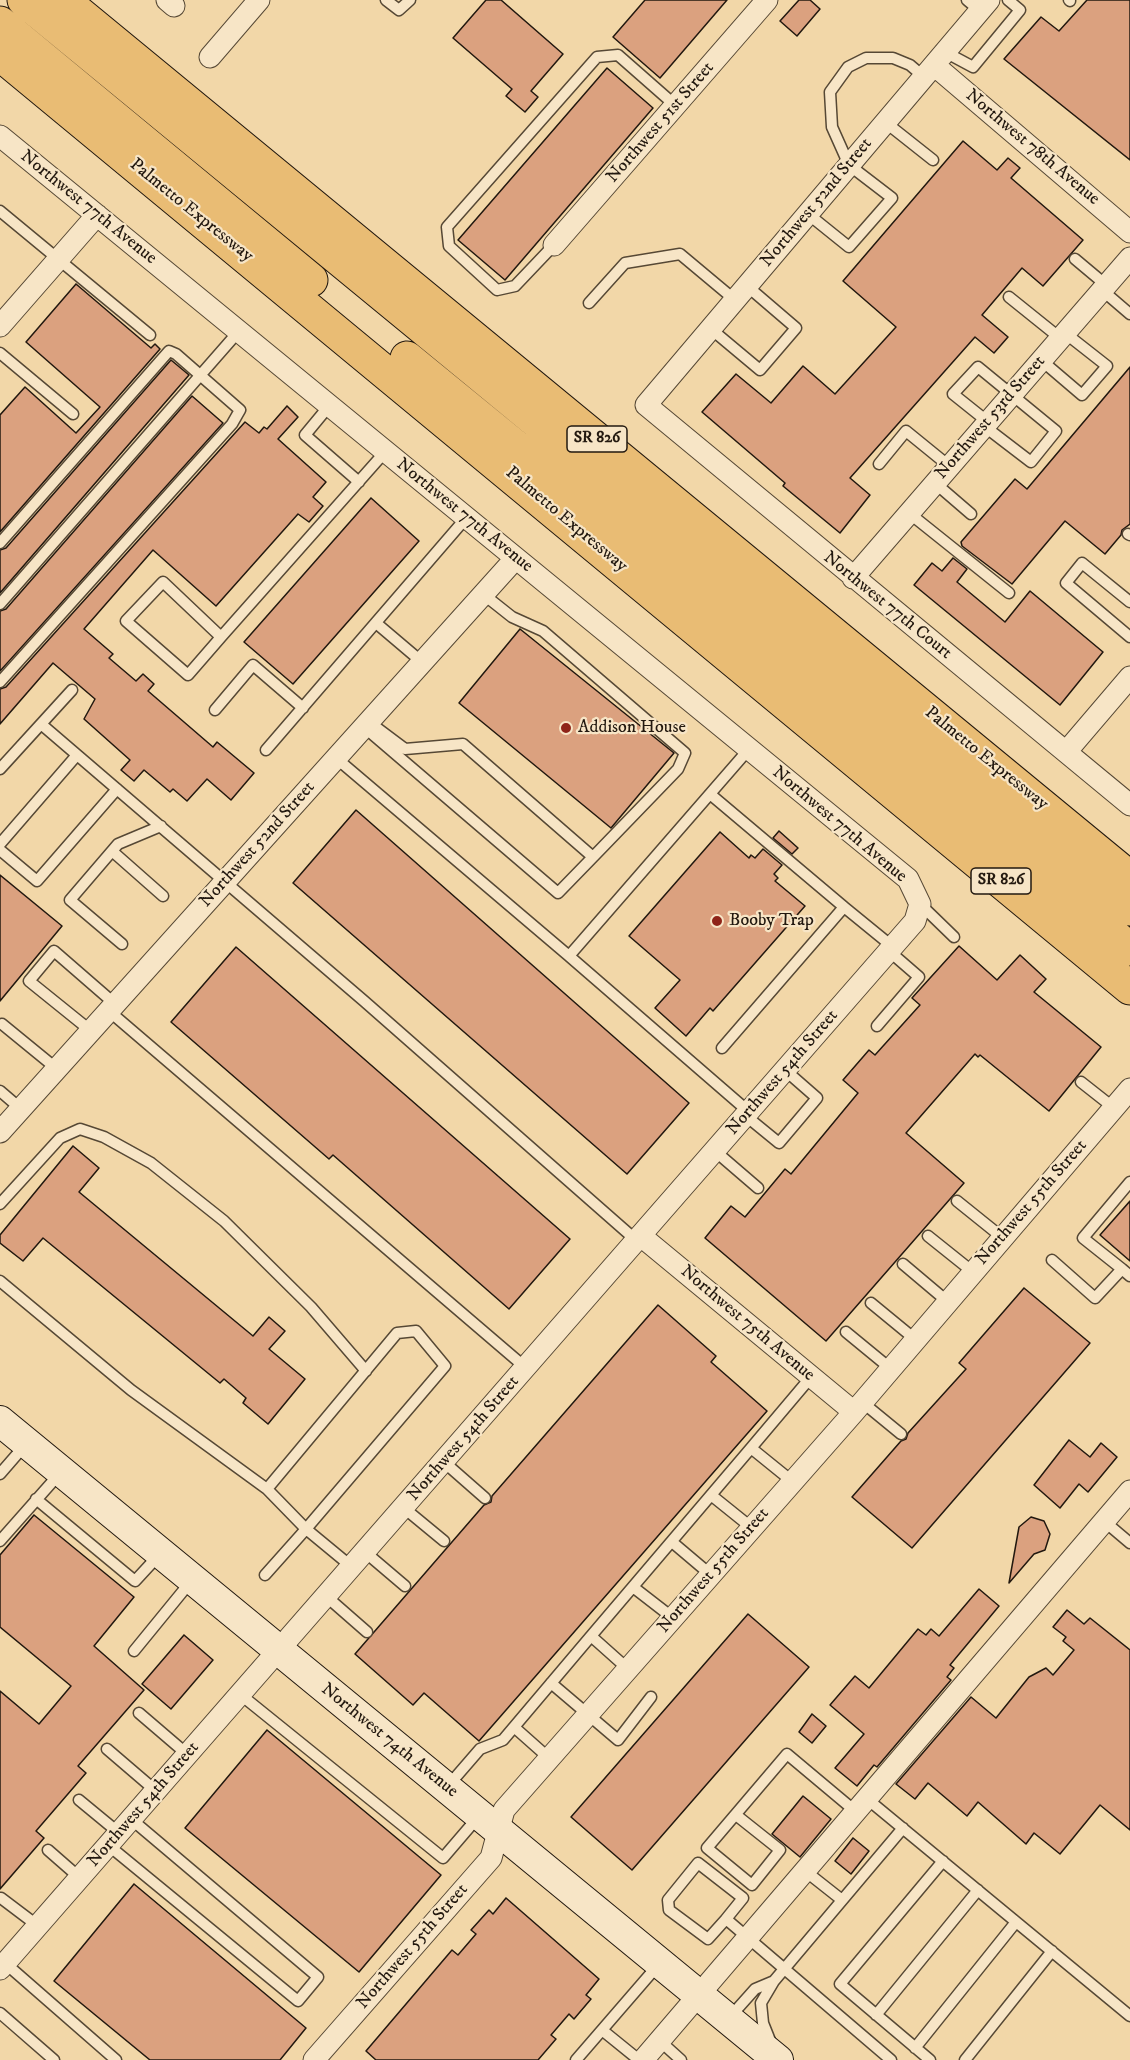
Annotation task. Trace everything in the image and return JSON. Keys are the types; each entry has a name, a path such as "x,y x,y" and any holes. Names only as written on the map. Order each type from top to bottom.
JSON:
{"highway":[{"path":"24,0 1130,909"},
{"name":"Palmetto Expressway","path":"63,0 1130,878"},
{"path":"0,23 1125,971 1130,1005"},
{"name":"Palmetto Expressway","path":"0,54 1125,971"}],"street":[{"path":"210,57 259,0"},
{"name":"Northwest 51st Street","path":"554,245 767,0"},
{"name":"Northwest 52nd Street","path":"646,405 934,64 979,4"},
{"name":"Northwest 78th Avenue","path":"934,64 1130,232"},
{"name":"Northwest 77th Avenue","path":"0,136 908,879 920,904"},
{"path":"0,326 97,215"},
{"name":"Northwest 53rd Street","path":"853,578 1130,258"},
{"name":"Northwest 77th Court","path":"646,405 1130,805"},
{"name":"Northwest 52nd Street","path":"0,1132 515,559"},
{"path":"1066,752 1130,677"},
{"name":"Northwest 54th Street","path":"3,1966 891,949 915,921 920,904"},
{"name":"Northwest 55th Street","path":"314,2060 491,1858 489,1824 550,1759 793,1482 1130,1089"},
{"name":"Northwest 75th Avenue","path":"639,1238 811,1377 858,1407"},
{"name":"Northwest 74th Avenue","path":"0,1421 778,2060"},
{"path":"641,2060 660,2041 1130,1491"}],"lane":[{"path":"386,0 399,10 410,0"},
{"path":"808,214 849,247 892,198 849,165 832,127 830,92 848,67 866,58 893,58 910,65 973,67 1020,10 1008,0"},
{"path":"554,245 515,286 497,290 449,246 447,227 597,57 618,55 676,106"},
{"path":"885,122 933,160"},
{"path":"0,211 60,258 150,335"},
{"path":"589,303 625,262 680,254 796,328 760,370 711,329"},
{"path":"1075,259 1130,314"},
{"path":"1009,297 1107,366 1082,395 1041,360"},
{"path":"0,604 239,332"},
{"path":"0,543 170,351 177,354 240,410 232,424 0,682"},
{"path":"0,353 73,414"},
{"path":"978,367 1056,431 1030,462 986,424 953,394 978,367"},
{"path":"329,406 304,435 359,482"},
{"path":"879,464 906,431 949,466"},
{"path":"221,637 163,582 126,621 188,675 386,452"},
{"path":"935,483 971,514"},
{"path":"909,513 1009,593"},
{"path":"267,750 466,518"},
{"path":"1130,603 1082,563 1066,583 1130,637"},
{"path":"366,724 558,894 678,769 685,753 543,631 512,617 483,594"},
{"path":"376,623 422,662"},
{"path":"214,710 253,665 303,708"},
{"path":"0,770 72,690"},
{"path":"41,724 639,1238"},
{"path":"366,724 405,748 463,744 593,857"},
{"path":"569,956 749,749"},
{"path":"0,844 77,755"},
{"path":"336,758 569,956 778,1143 817,1098 785,1070"},
{"path":"0,850 37,881 117,789"},
{"path":"710,794 844,907 919,977 877,1026"},
{"path":"122,944 70,900 118,844 161,826"},
{"path":"112,851 163,896"},
{"path":"920,904 954,937"},
{"path":"722,1048 844,907"},
{"path":"91,1031 28,981 54,951 112,1007 526,1368"},
{"path":"2,1024 57,1069"},
{"path":"1081,1082 1114,1108"},
{"path":"0,1091 21,1109"},
{"path":"0,1204 8,1192 60,1138 80,1130 104,1137 151,1163 224,1221 311,1307 366,1371"},
{"path":"715,1151 758,1188"},
{"path":"1052,1260 1095,1298 1126,1273 1083,1238 1130,1182"},
{"path":"957,1201 1003,1238"},
{"path":"928,1236 974,1272"},
{"path":"903,1264 948,1302"},
{"path":"0,1281 131,1389 267,1489 306,1529 405,1586"},
{"path":"871,1303 916,1340"},
{"path":"265,1575 445,1366 416,1331 397,1333 267,1489"},
{"path":"846,1332 891,1369"},
{"path":"446,1788 480,1749 503,1740 811,1377"},
{"path":"858,1407 901,1434"},
{"path":"0,1474 26,1443"},
{"path":"751,1448 793,1482"},
{"path":"444,1462 485,1498"},
{"path":"0,1541 61,1472"},
{"path":"711,1495 752,1528"},
{"path":"36,1498 135,1581 160,1554"},
{"path":"404,1508 444,1541"},
{"path":"1104,1521 1130,1543"},
{"path":"672,1542 711,1575"},
{"path":"134,1651 192,1580"},
{"path":"633,1587 673,1618"},
{"path":"327,1597 367,1632"},
{"path":"591,1636 628,1669"},
{"path":"551,1683 618,1740 651,1697"},
{"path":"241,1695 443,1858 489,1824"},
{"path":"139,1713 188,1755"},
{"path":"514,1727 550,1759"},
{"path":"106,1749 156,1791"},
{"path":"736,1815 780,1850 752,1885 707,1848 787,1754 861,1804 903,1828 1053,1952 1128,2010"},
{"path":"79,1800 120,1833 318,1977 298,2001 120,1833"},
{"path":"778,2060 763,2024 761,2003 783,1969 903,1828"},
{"path":"48,1850 80,1878"},
{"path":"930,2060 840,1984 943,1861"},
{"path":"698,1863 743,1898 726,1919 708,1939 669,1910 668,1900 698,1863"},
{"path":"804,1870 842,1900"},
{"path":"876,2014 978,1890"},
{"path":"1,1898 38,1926"},
{"path":"726,1919 891,2060"},
{"path":"915,2048 1016,1922"},
{"path":"965,2060 1053,1952"},
{"path":"576,2060 660,1964"},
{"path":"3,1966 116,2060"},
{"path":"728,2020 755,1989 774,1981"},
{"path":"0,2013 54,2060"},
{"path":"602,2030 641,2060"},
{"path":"660,2041 681,2060"}],"building":[{"path":"486,0 501,0 563,54 531,91 538,97 525,112 506,96 512,89 453,38"},
{"path":"645,0 727,0 660,78 613,37"},
{"path":"799,0 810,0 820,9 797,36 780,21"},
{"path":"1087,0 1130,0 1130,160 1004,59 1041,17 1059,31"},
{"path":"607,68 653,108 505,280 458,240"},
{"path":"963,141 997,170 1008,158 1020,168 1011,178 1083,240 1043,286 1022,268 982,315 1008,337 994,353 975,337 850,478 870,495 840,533 783,486 785,483 702,412 736,374 771,403 803,366 835,394 896,327 843,281"},
{"path":"76,284 151,348 155,344 160,349 0,532 0,415 25,387 76,433 100,407 26,342"},
{"path":"171,360 189,375 0,593 0,550 6,548"},
{"path":"1130,367 1130,524 1122,530 1121,535 1105,554 1065,521 1012,584 962,546 961,542 1015,479 1027,489"},
{"path":"192,396 223,423 0,671 0,611 6,609"},
{"path":"287,406 298,417 278,439 326,482 313,497 323,506 309,522 298,514 216,606 153,550 84,629 113,654 109,658 136,681 143,674 154,684 148,691 213,747 217,742 254,773 231,800 207,779 187,801 173,789 170,792 144,770 134,781 121,770 130,760 84,719 95,699 53,663 0,724 0,689 6,687 245,422 259,433 264,427 267,429"},
{"path":"371,498 419,541 293,684 244,642"},
{"path":"953,558 967,569 957,582 1005,622 1030,591 1103,652 1060,705 914,585 932,563 942,571"},
{"name":"Addison House","path":"520,629 674,753 611,828 459,703"},
{"path":"356,810 689,1103 627,1174 293,883"},
{"path":"779,831 798,848 792,854 773,838"},
{"name":"Booby Trap","path":"720,832 749,858 751,855 755,858 763,849 782,865 774,874 778,878 775,881 805,906 713,1011 710,1008 686,1036 655,1008 680,980 629,936"},
{"path":"0,875 62,926 0,1001"},
{"path":"959,946 997,980 1020,955 1046,979 1034,992 1101,1047 1049,1111 980,1055 978,1057 975,1054 906,1133 964,1183 826,1341 705,1238 731,1206 745,1217 785,1169 791,1174 858,1093 843,1080 869,1050 875,1055 920,1005 912,998"},
{"path":"236,947 570,1239 509,1309 333,1155 329,1159 171,1022"},
{"path":"73,1146 99,1168 79,1192 253,1336 269,1317 285,1331 269,1349 305,1379 268,1424 243,1403 246,1398 224,1379 220,1383 43,1238 23,1261 0,1243 0,1235"},
{"path":"1130,1201 1130,1261 1100,1235"},
{"path":"1024,1288 1090,1343 912,1548 852,1497 966,1369 959,1363"},
{"path":"658,1305 716,1356 711,1362 767,1411 479,1741 424,1693 413,1705 355,1654 484,1505 491,1502 492,1496"},
{"path":"1069,1440 1090,1457 1101,1443 1117,1457 1088,1492 1079,1484 1060,1508 1034,1485"},
{"path":"34,1515 134,1597 94,1646 144,1690 78,1766 86,1773 36,1831 44,1838 0,1889 0,1691 39,1724 71,1686 0,1627 0,1555"},
{"path":"1031,1517 1044,1521 1050,1534 1045,1550 1034,1554 1009,1583 1019,1527"},
{"path":"979,1589 999,1606 950,1665 954,1668 947,1677 951,1680 877,1767 874,1765 857,1786 835,1768 864,1734 830,1705 855,1676 869,1688 918,1629 926,1635 931,1629 939,1636"},
{"path":"1067,1610 1084,1624 1090,1618 1130,1650 1130,1830 1100,1805 1060,1854 1034,1833 1026,1844 978,1802 967,1816 928,1783 915,1799 896,1784 971,1697 996,1718 1029,1677 1046,1668 1053,1675 1074,1650 1063,1641 1066,1637 1053,1627"},
{"path":"748,1614 809,1667 632,1870 571,1817"},
{"path":"184,1635 213,1660 171,1709 142,1684"},
{"path":"812,1714 826,1726 812,1743 799,1732"},
{"path":"267,1730 441,1875 359,1972 185,1828"},
{"path":"803,1796 831,1819 800,1857 772,1834"},
{"path":"853,1838 869,1851 851,1874 835,1861"},
{"path":"134,1884 306,2028 280,2060 150,2060 54,1981"},
{"path":"506,1898 599,1979 586,1995 591,1999 574,2019 569,2014 551,2035 556,2039 538,2060 376,2060 366,2051 452,1950 458,1955 476,1934 471,1930 489,1910 493,1914"}],"place":[{"name":"Addison House","path":"566,728"},
{"name":"Booby Trap","path":"717,921"}]}
